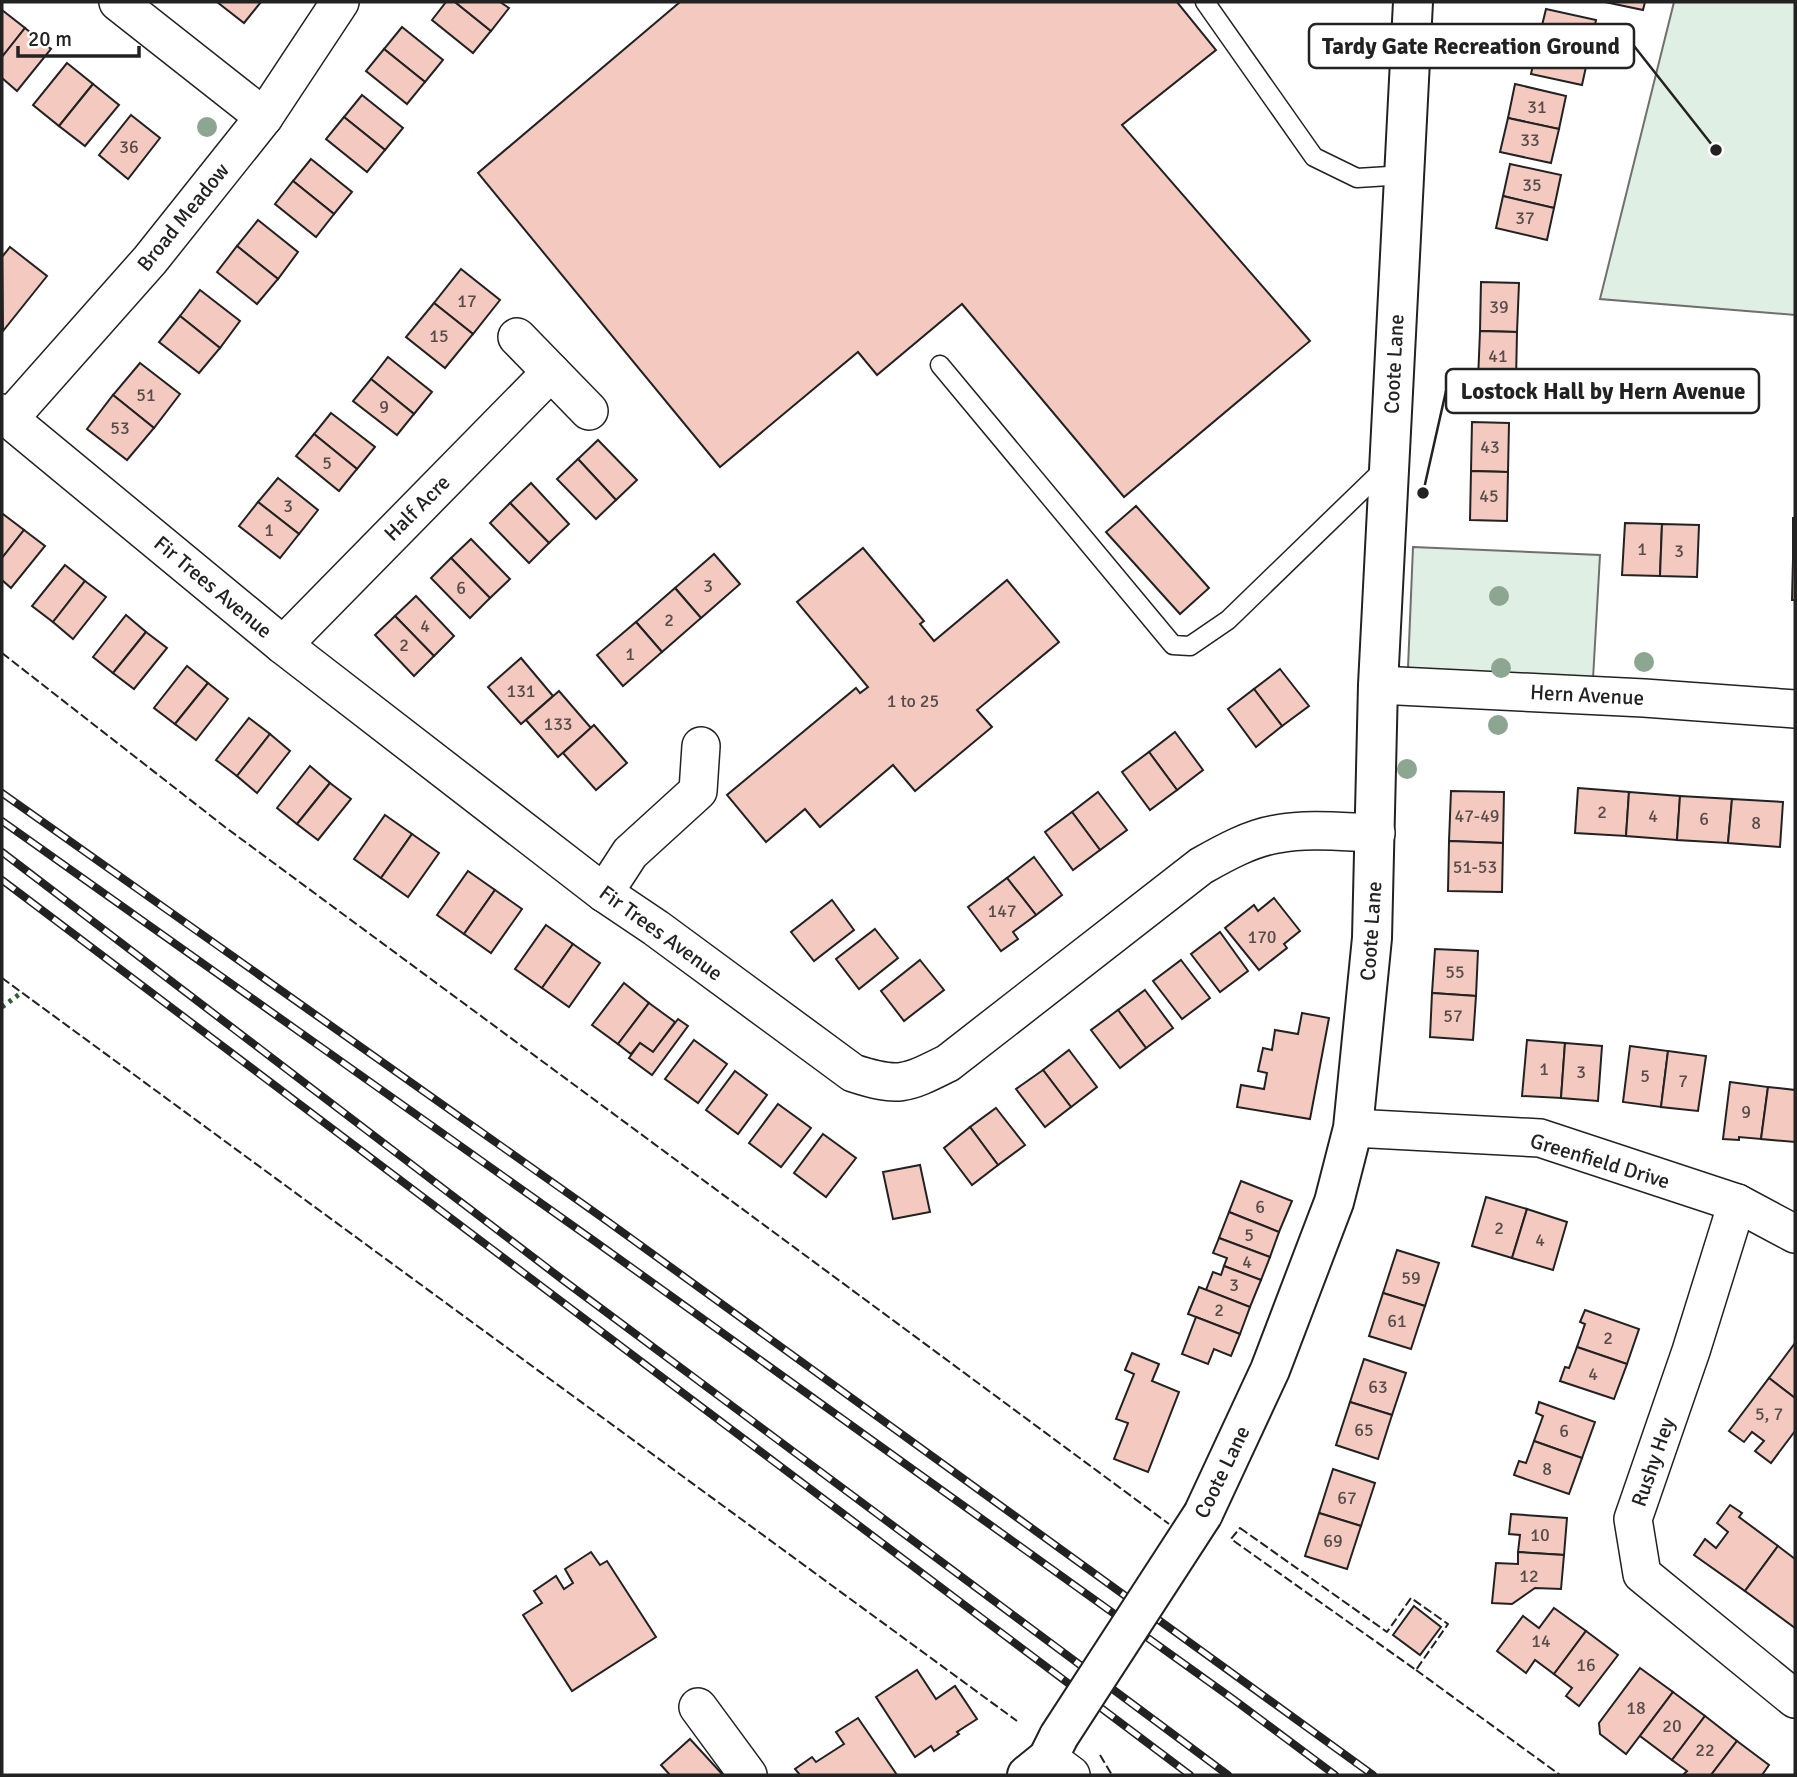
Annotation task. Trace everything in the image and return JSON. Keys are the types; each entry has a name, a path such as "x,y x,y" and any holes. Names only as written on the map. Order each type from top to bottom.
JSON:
{"street":[{"path":"118,2 264,117"},
{"name":"Broad Meadow","path":"5,416 150,260 264,117 340,2"},
{"name":"Coote Lane","path":"1051,1761 1203,1514 1275,1357 1334,1202 1353,1128 1372,938 1378,685 1413,2"},
{"path":"517,337 589,411"},
{"name":"Half Acre","path":"283,645 551,372"},
{"name":"Fir Trees Avenue","path":"5,416 283,645 604,893 853,1073 883,1082 912,1081 948,1063 1210,861 1228,851 1274,834 1309,830 1376,833"},
{"name":"Hern Avenue","path":"1378,685 1644,698 1795,709"},
{"path":"604,893 630,853 698,791 701,746"},
{"name":"Greenfield Drive","path":"1353,1128 1540,1138 1737,1203 1795,1234"},
{"name":"Rushy Hey","path":"1737,1203 1691,1351 1633,1519 1642,1574 1795,1699"},
{"path":"698,1707 748,1775"}],"lane":[{"path":"1205,2 1314,157 1357,178 1405,175"},
{"path":"940,365 1173,645 1190,646 1228,620 1388,465"}],"green space":[{"path":"1674,2 1795,2 1795,315 1600,299"},
{"path":"1413,547 1600,555 1593,679 1408,668"}],"building":[{"path":"217,2 261,2 244,23"},
{"path":"446,2 455,2 491,31 473,53 432,20"},
{"path":"455,2 500,2 509,8 491,31"},
{"path":"680,2 1177,2 1216,50 1122,125 1310,341 1124,497 962,304 877,375 858,352 720,467 478,173"},
{"path":"1605,2 1645,2 1643,10"},
{"path":"1546,9 1596,20 1589,53 1538,42"},
{"path":"2,10 25,28 2,57"},
{"path":"402,27 443,60 425,82 384,49"},
{"path":"25,28 51,49 17,91 2,78 2,57"},
{"path":"1538,42 1589,53 1582,85 1531,74"},
{"path":"384,49 425,82 407,104 366,71"},
{"path":"67,63 93,84 59,126 33,105"},
{"path":"93,84 119,105 85,146 59,126"},
{"path":"1515,84 1566,96 1559,129 1508,118"},
{"path":"362,95 403,128 385,150 344,117"},
{"path":"131,115 160,138 128,179 99,155"},
{"path":"344,117 385,150 367,172 326,139"},
{"path":"1508,118 1559,129 1551,163 1500,152"},
{"path":"311,159 352,192 334,214 293,181"},
{"path":"1510,164 1561,175 1554,208 1503,196"},
{"path":"293,181 334,214 316,237 275,204"},
{"path":"1503,196 1554,208 1547,240 1496,228"},
{"path":"258,220 298,252 278,279 237,246"},
{"path":"237,246 278,279 257,304 217,272"},
{"path":"10,247 47,276 3,331 2,257"},
{"path":"461,269 500,300 473,334 434,303"},
{"path":"1481,282 1519,283 1517,332 1480,331"},
{"path":"200,290 240,321 220,348 180,316"},
{"path":"434,303 473,334 445,368 406,337"},
{"path":"180,316 220,348 199,373 159,342"},
{"path":"1480,331 1517,332 1516,381 1478,380"},
{"path":"388,357 432,392 414,414 371,379"},
{"path":"140,363 180,394 154,428 113,395"},
{"path":"371,379 414,414 397,435 353,401"},
{"path":"113,395 154,428 127,460 87,429"},
{"path":"331,413 375,447 357,469 314,434"},
{"path":"1472,422 1509,423 1508,472 1471,471"},
{"path":"314,434 357,469 339,491 296,456"},
{"path":"598,440 637,480 616,500 578,459"},
{"path":"578,459 616,500 596,519 557,479"},
{"path":"1471,471 1508,472 1507,521 1470,520"},
{"path":"278,478 318,510 299,534 258,502"},
{"path":"531,483 569,524 549,543 510,503"},
{"path":"258,502 299,534 280,558 239,526"},
{"path":"510,503 549,543 529,563 490,523"},
{"path":"1136,506 1209,588 1180,614 1106,532"},
{"path":"3,514 24,530 2,558 2,516"},
{"path":"1795,518 1795,559 1793,559"},
{"path":"1625,523 1662,524 1660,576 1622,575"},
{"path":"1662,524 1699,525 1697,577 1660,576"},
{"path":"24,530 45,546 11,588 2,580 2,558"},
{"path":"471,539 510,579 490,598 451,558"},
{"path":"863,548 924,621 920,624 934,641 1007,580 1059,642 977,710 992,727 915,791 893,765 820,827 805,809 766,842 727,795 856,688 860,693 868,687 797,602"},
{"path":"714,554 740,584 701,618 675,588"},
{"path":"451,558 490,598 470,618 431,578"},
{"path":"1795,559 1795,600 1792,600"},
{"path":"65,565 85,581 53,622 32,606"},
{"path":"85,581 106,597 73,639 53,622"},
{"path":"675,588 701,618 662,652 636,622"},
{"path":"416,596 454,636 434,656 395,616"},
{"path":"126,615 146,632 113,673 93,657"},
{"path":"395,616 434,656 414,676 375,635"},
{"path":"636,622 662,652 623,686 597,655"},
{"path":"146,632 167,648 134,689 113,673"},
{"path":"521,658 553,696 521,724 488,687"},
{"path":"187,666 208,683 175,724 154,708"},
{"path":"1280,669 1309,706 1282,726 1254,689"},
{"path":"208,683 228,699 196,740 175,724"},
{"path":"1254,689 1282,726 1256,747 1228,709"},
{"path":"559,691 591,728 558,757 526,720"},
{"path":"249,718 270,734 237,776 216,760"},
{"path":"594,725 627,763 596,790 563,753"},
{"path":"1175,732 1203,770 1177,790 1149,752"},
{"path":"270,734 290,751 257,793 237,776"},
{"path":"1149,752 1177,790 1150,810 1122,772"},
{"path":"310,766 330,783 297,824 277,808"},
{"path":"330,783 351,799 318,840 297,824"},
{"path":"1578,788 1629,792 1626,836 1575,833"},
{"path":"1451,791 1504,792 1503,843 1449,841"},
{"path":"1098,792 1127,830 1100,850 1072,812"},
{"path":"1629,792 1680,796 1677,840 1626,836"},
{"path":"1680,796 1732,799 1728,843 1677,840"},
{"path":"1732,799 1783,802 1780,847 1728,843"},
{"path":"1072,812 1100,850 1073,870 1045,832"},
{"path":"385,815 412,834 381,878 354,859"},
{"path":"412,834 439,853 408,897 381,878"},
{"path":"1449,841 1503,843 1502,892 1448,891"},
{"path":"1034,857 1062,895 1036,915 1007,878"},
{"path":"468,871 495,890 464,934 437,915"},
{"path":"1007,878 1036,915 1013,932 1018,939 1001,951 968,907"},
{"path":"495,890 522,909 491,953 464,934"},
{"path":"1274,898 1300,931 1284,944 1287,948 1259,970 1225,928 1254,905 1258,911"},
{"path":"832,900 854,930 814,961 791,932"},
{"path":"546,925 573,944 542,988 515,969"},
{"path":"875,929 898,958 859,989 836,959"},
{"path":"1220,932 1248,971 1220,992 1191,954"},
{"path":"573,944 600,963 569,1007 542,988"},
{"path":"1435,949 1478,951 1476,996 1432,993"},
{"path":"920,960 944,990 904,1021 881,991"},
{"path":"1181,960 1210,998 1182,1019 1153,981"},
{"path":"624,983 649,1003 618,1044 592,1025"},
{"path":"1145,990 1173,1028 1146,1048 1118,1010"},
{"path":"1432,993 1476,996 1473,1040 1430,1037"},
{"path":"649,1003 675,1022 653,1052 640,1043 631,1054 618,1044"},
{"path":"1118,1010 1146,1048 1120,1068 1091,1030"},
{"path":"1302,1013 1329,1018 1310,1119 1237,1107 1241,1085 1264,1089 1267,1073 1258,1071 1263,1048 1272,1050 1275,1030 1298,1034"},
{"path":"678,1019 688,1026 652,1075 629,1058 640,1043 653,1052"},
{"path":"694,1040 727,1064 698,1103 665,1079"},
{"path":"1527,1040 1565,1043 1561,1098 1522,1096"},
{"path":"1565,1043 1602,1046 1598,1101 1561,1098"},
{"path":"1630,1046 1668,1051 1661,1107 1623,1102"},
{"path":"1069,1050 1097,1087 1071,1107 1043,1070"},
{"path":"1668,1051 1706,1056 1698,1111 1661,1107"},
{"path":"1043,1070 1071,1107 1045,1127 1016,1089"},
{"path":"735,1071 767,1095 738,1134 706,1110"},
{"path":"1730,1082 1768,1087 1761,1139 1723,1139"},
{"path":"1768,1087 1795,1090 1795,1142 1761,1139"},
{"path":"778,1104 811,1128 781,1167 749,1143"},
{"path":"996,1108 1025,1145 998,1165 970,1127"},
{"path":"970,1127 998,1165 972,1185 944,1148"},
{"path":"823,1134 856,1158 826,1197 794,1173"},
{"path":"920,1165 930,1212 893,1219 883,1172"},
{"path":"1241,1181 1292,1201 1279,1232 1229,1212"},
{"path":"1486,1197 1527,1209 1512,1258 1472,1246"},
{"path":"1527,1209 1567,1222 1553,1270 1512,1258"},
{"path":"1229,1212 1279,1232 1270,1257 1219,1238"},
{"path":"1219,1238 1270,1257 1261,1280 1224,1266 1227,1258 1213,1253"},
{"path":"1397,1250 1439,1263 1425,1306 1383,1293"},
{"path":"1224,1266 1261,1280 1250,1307 1206,1290 1213,1272 1221,1275"},
{"path":"1199,1287 1250,1307 1240,1334 1188,1314"},
{"path":"1383,1293 1425,1306 1411,1349 1369,1336"},
{"path":"1585,1310 1639,1329 1627,1364 1577,1347 1585,1324 1580,1322"},
{"path":"1196,1317 1240,1334 1231,1356 1214,1349 1208,1364 1182,1354"},
{"path":"1795,1343 1795,1398 1769,1378"},
{"path":"1577,1347 1627,1364 1614,1399 1560,1381 1565,1367 1569,1368"},
{"path":"1132,1353 1159,1364 1152,1381 1179,1392 1148,1472 1114,1459 1128,1423 1116,1419 1134,1374 1125,1370"},
{"path":"1364,1359 1406,1373 1392,1415 1350,1402"},
{"path":"1769,1378 1795,1398 1795,1431 1771,1463 1755,1451 1764,1441 1752,1432 1744,1442 1729,1431"},
{"path":"1350,1402 1392,1415 1378,1459 1336,1445"},
{"path":"1539,1402 1595,1422 1582,1458 1534,1441 1543,1416 1536,1413"},
{"path":"1534,1441 1582,1458 1569,1494 1514,1475 1519,1461 1526,1463"},
{"path":"1333,1469 1375,1483 1361,1526 1319,1513"},
{"path":"1730,1505 1742,1513 1739,1517 1778,1546 1745,1591 1694,1555 1705,1539 1716,1548 1728,1532 1717,1523"},
{"path":"1319,1513 1361,1526 1347,1569 1305,1556"},
{"path":"1511,1514 1567,1518 1564,1555 1518,1552 1520,1535 1509,1534"},
{"path":"1778,1546 1795,1559 1795,1628 1745,1591"},
{"path":"591,1552 600,1565 607,1561 656,1637 572,1691 523,1615 542,1603 534,1591 556,1576 564,1589 573,1583 565,1569"},
{"path":"1518,1552 1564,1555 1561,1589 1535,1588 1512,1604 1492,1603 1496,1563 1518,1564"},
{"path":"1414,1606 1441,1627 1420,1655 1393,1635"},
{"path":"1554,1608 1586,1631 1554,1674 1535,1660 1526,1673 1497,1651 1523,1616 1539,1628"},
{"path":"1586,1631 1618,1655 1579,1706 1566,1696 1572,1688 1554,1674"},
{"path":"1640,1668 1673,1692 1626,1754 1600,1734 1599,1723"},
{"path":"917,1670 936,1699 955,1686 977,1719 934,1751 931,1746 915,1757 876,1697"},
{"path":"1673,1692 1705,1716 1672,1760 1640,1736"},
{"path":"1705,1716 1737,1741 1711,1775 1683,1775 1687,1771 1672,1760"},
{"path":"858,1718 897,1775 800,1775 795,1769 812,1757 816,1762 844,1744 836,1732"},
{"path":"690,1739 723,1775 670,1775 661,1765"},
{"path":"1737,1741 1769,1765 1762,1775 1711,1775"}],"railway":[{"path":"2,793 607,1221 1373,1775"},
{"path":"2,821 593,1240 1335,1775"},
{"path":"2,852 563,1280 1228,1775"},
{"path":"2,880 1190,1775"}],"hedge":[{"path":"2,1007 21,993"}],"fence":[{"path":"2,653 225,827 1169,1524"},
{"path":"2,978 1017,1721"},
{"path":"1240,1528 1387,1632 1411,1598 1448,1624 1416,1670 1231,1539 1240,1528"},
{"path":"1416,1670 1560,1775"},
{"path":"1100,1755 1112,1775"}],"place":[{"name":"Tardy Gate Recreation Ground","path":"1716,150"},
{"name":"Lostock Hall by Hern Avenue","path":"1423,493"}]}
